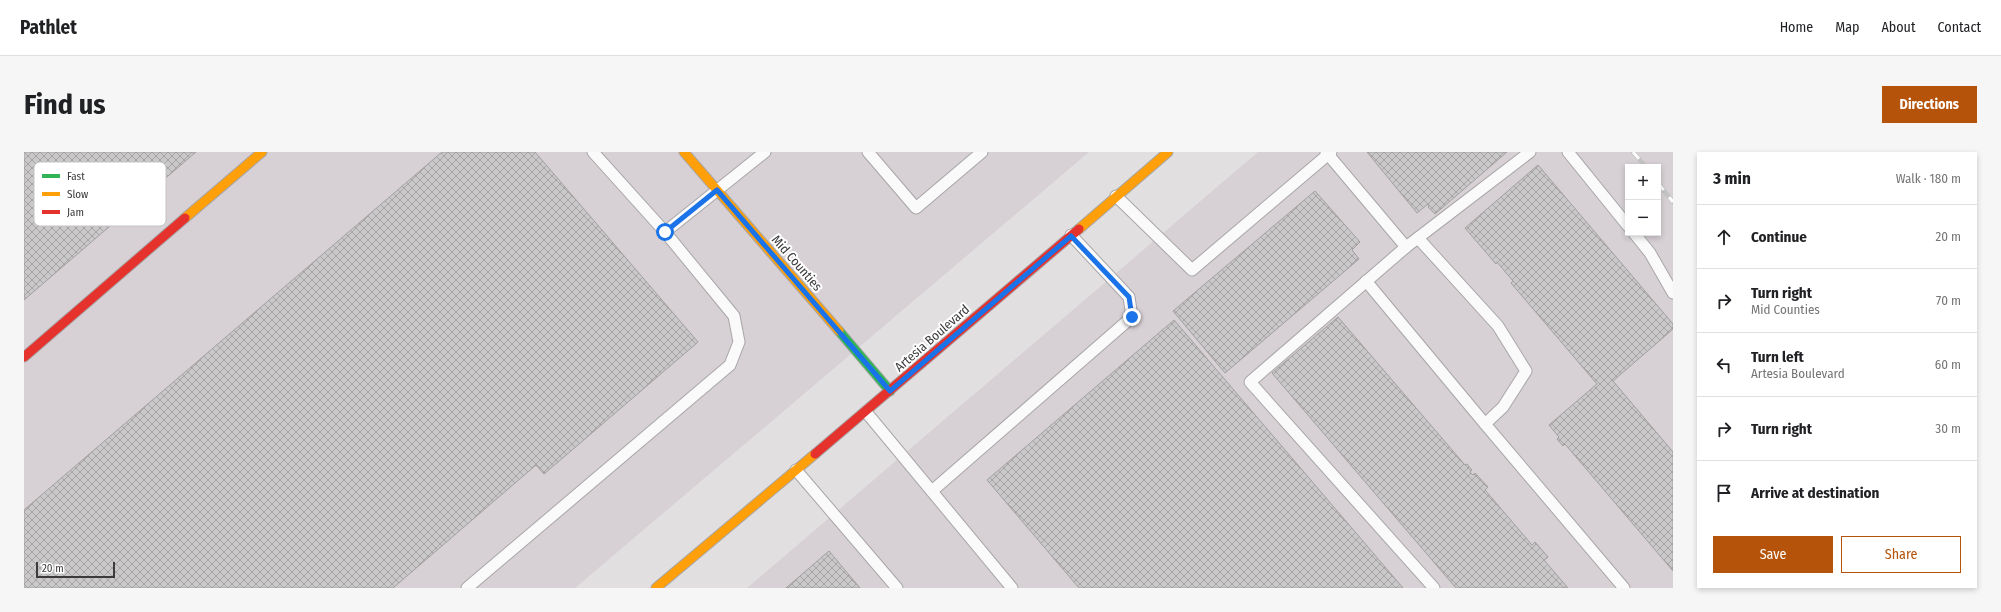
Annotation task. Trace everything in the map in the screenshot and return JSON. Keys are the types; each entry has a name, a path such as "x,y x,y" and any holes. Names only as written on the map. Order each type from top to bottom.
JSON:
{"main road":[{"path":"24,357 262,152"},
{"name":"Mid Counties","path":"684,152 890,391"},
{"name":"Artesia Boulevard","path":"656,588 866,412 1168,152"}],"lane":[{"path":"467,588 730,365 739,342 734,316 665,232 593,152"},
{"path":"665,232 765,152"},
{"path":"868,152 916,208 982,152"},
{"path":"1434,588 1250,382 1406,247 1530,152"},
{"path":"1568,152 1625,222"},
{"path":"1116,196 1192,270 1328,153 1406,247"},
{"path":"932,491 1132,317 1129,297 1071,236"},
{"path":"1636,236 1650,253 1673,293"},
{"path":"1418,238 1498,326 1526,371 1503,406 1486,424"},
{"path":"1366,281 1624,588"},
{"path":"866,412 1012,588"},
{"path":"796,470 897,588"}],"shaded area":[{"path":"24,152 1089,152 575,588 24,588"},
{"path":"1258,152 1673,152 1673,588 747,588"}],"building":[{"path":"24,152 196,152 166,178 166,162 34,162 34,226 110,226 24,300"},
{"path":"442,152 535,152 698,342 544,474 536,465 393,588 24,588 24,510"},
{"path":"1367,152 1507,152 1435,214 1428,207 1428,204 1417,213"},
{"path":"1538,165 1673,324 1673,329 1613,381 1673,452 1673,571 1565,444 1563,446 1557,439 1559,437 1549,425 1597,384 1511,283 1513,281 1497,262 1496,264 1465,228"},
{"path":"1315,191 1360,242 1352,250 1359,259 1225,373 1173,311"},
{"path":"1338,317 1465,465 1467,464 1472,470 1470,472 1473,475 1475,473 1488,487 1485,490 1532,545 1535,542 1548,557 1544,560 1568,588 1456,588 1272,373"},
{"path":"1174,320 1403,588 1079,588 987,480"},
{"path":"829,551 860,588 786,588"}],"railway":[{"path":"1633,152 1643,164"},
{"path":"1661,187 1673,202"}],"traffic: fast":[{"path":"839,331 890,391"}],"traffic: slow":[{"path":"185,218 262,152"},
{"path":"684,152 839,331"},
{"path":"1079,229 1168,152"},
{"path":"656,588 815,454"}],"traffic: jam":[{"path":"24,357 185,218"},
{"path":"815,454 1079,229"}],"route":[{"path":"665,232 717,190 890,391 1071,236 1129,297 1132,317"}]}
